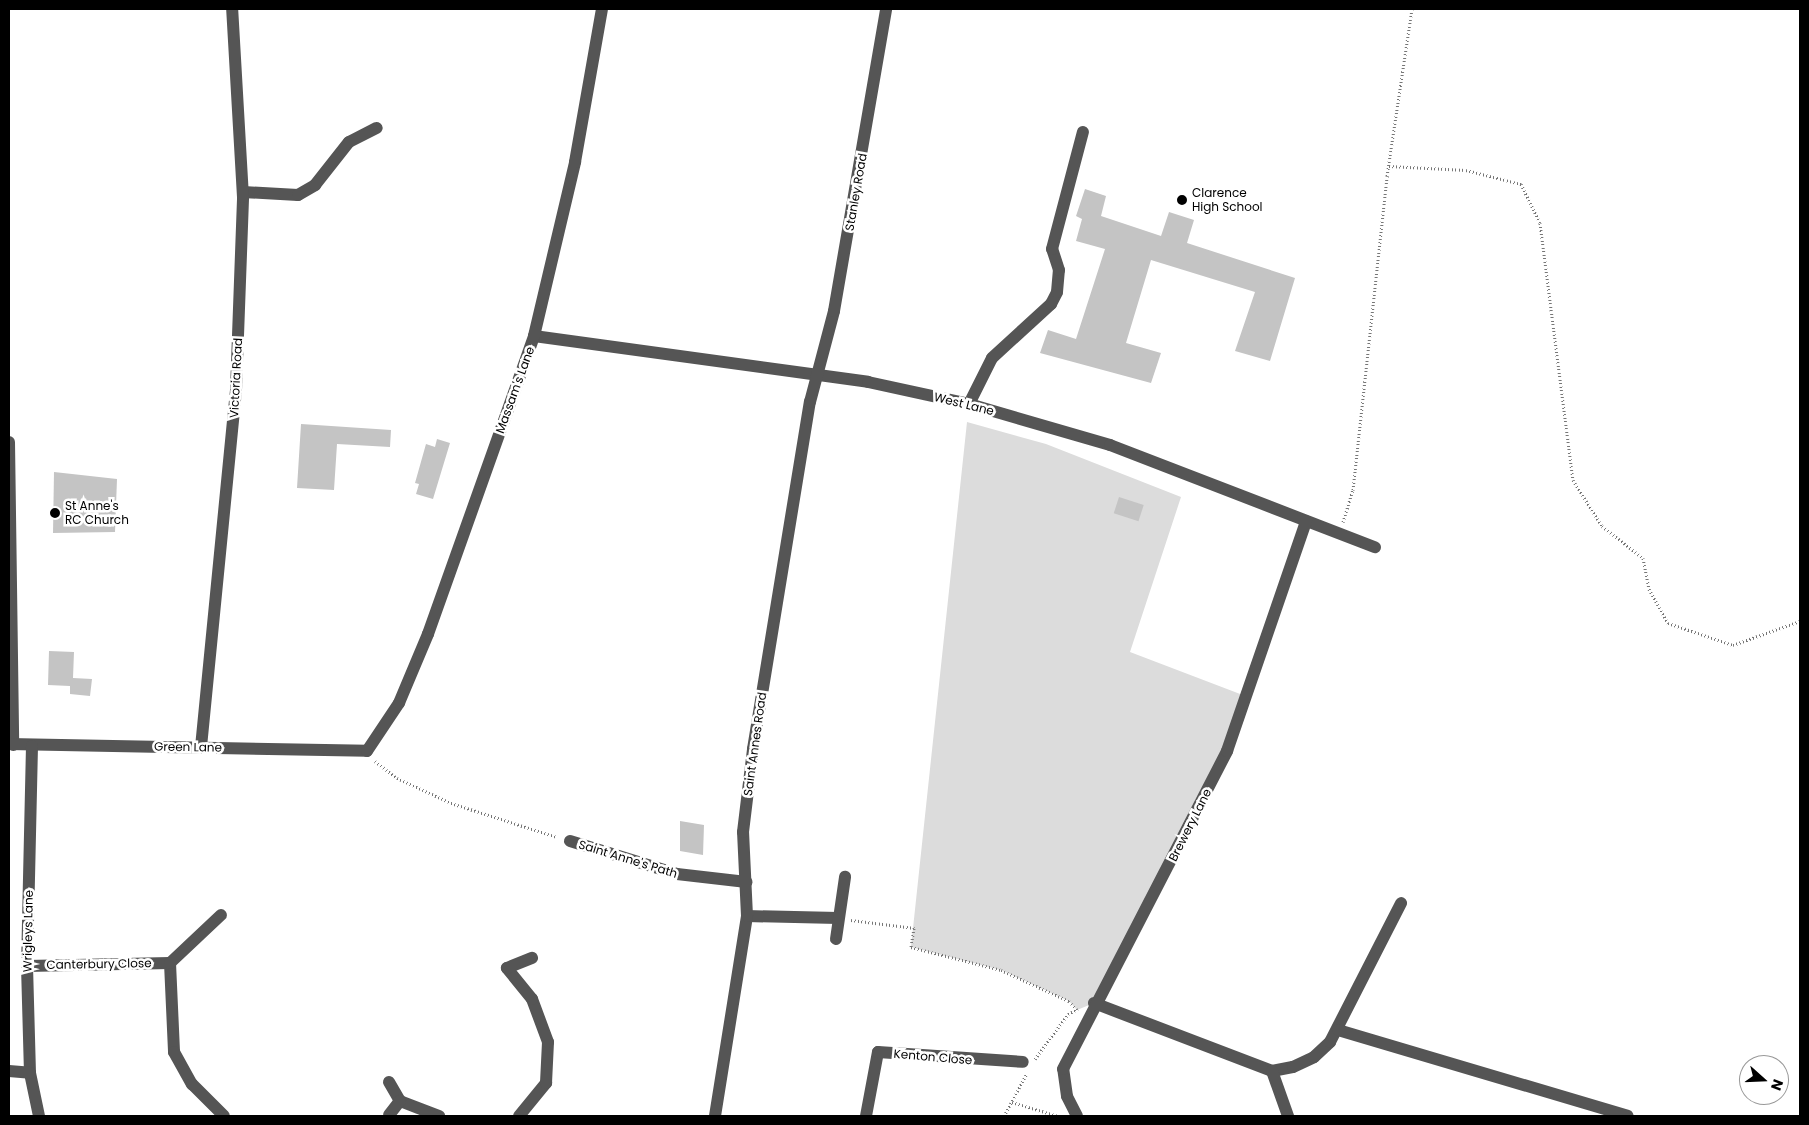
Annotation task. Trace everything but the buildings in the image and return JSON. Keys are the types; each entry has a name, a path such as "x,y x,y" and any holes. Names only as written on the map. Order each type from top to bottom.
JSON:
{"street":[{"name":"Victoria Road","path":"201,747 236,390 243,192 232,9"},
{"name":"Massam's Lane","path":"367,751 399,703 428,634 534,336 575,162 602,9"},
{"name":"Stanley Road","path":"818,375 850,223 886,9"},
{"path":"243,192 298,195 315,185 349,142 377,128"},
{"path":"969,404 992,358 1052,304 1057,292 1059,270 1052,249 1083,132"},
{"name":"West Lane","path":"534,336 818,375 969,404 1110,444 1375,547"},
{"name":"Saint Annes Road","path":"715,1116 747,916 742,832 753,748 810,402 818,375"},
{"path":"9,442 11,745"},
{"name":"Brewery Lane","path":"1077,1116 1067,1096 1063,1069 1094,1003 1227,751 1306,521"},
{"name":"Green Lane","path":"11,745 367,751"},
{"name":"Wrigleys Lane","path":"32,746 28,966 30,1073 39,1116"},
{"name":"Saint Anne's Path","path":"570,841 677,874 746,882"},
{"path":"836,939 844,877"},
{"path":"1094,1003 1272,1071 1314,1057 1338,1030 1401,902"},
{"name":"Canterbury Close","path":"28,966 170,963 221,915"},
{"path":"747,916 838,918"},
{"path":"519,1116 546,1083 548,1042 532,999 507,968 532,958"},
{"name":"Canterbury Close","path":"170,963 174,1052 192,1084 224,1116"},
{"path":"1338,1030 1628,1116"},
{"name":"Kenton Close","path":"866,1116 878,1052 1028,1066"},
{"path":"9,1071 30,1073"},
{"path":"1272,1071 1288,1116"},
{"path":"389,1082 400,1101 439,1116"},
{"path":"389,1115 400,1101"}],"path":[{"path":"1340,532 1353,490 1389,166 1412,9"},
{"path":"1389,166 1466,170 1522,184 1540,223 1573,480 1602,526 1643,558 1649,589 1668,623 1733,644 1800,621"},
{"path":"367,751 397,778 451,803 570,841"},
{"path":"838,918 914,928 911,948 1001,970 1069,1001 1077,1010"},
{"path":"1004,1116 1028,1066 1068,1014 1094,1003"},
{"path":"1012,1102 1058,1116"}],"shaded area":[{"path":"967,422 1046,444 1181,497 1130,652 1248,697 1094,1003 1077,1010 1069,1001 1001,970 911,947"}],"place":[{"name":"Clarence High School","path":"1182,200"},
{"name":"St Anne's RC Church","path":"55,513"}]}
